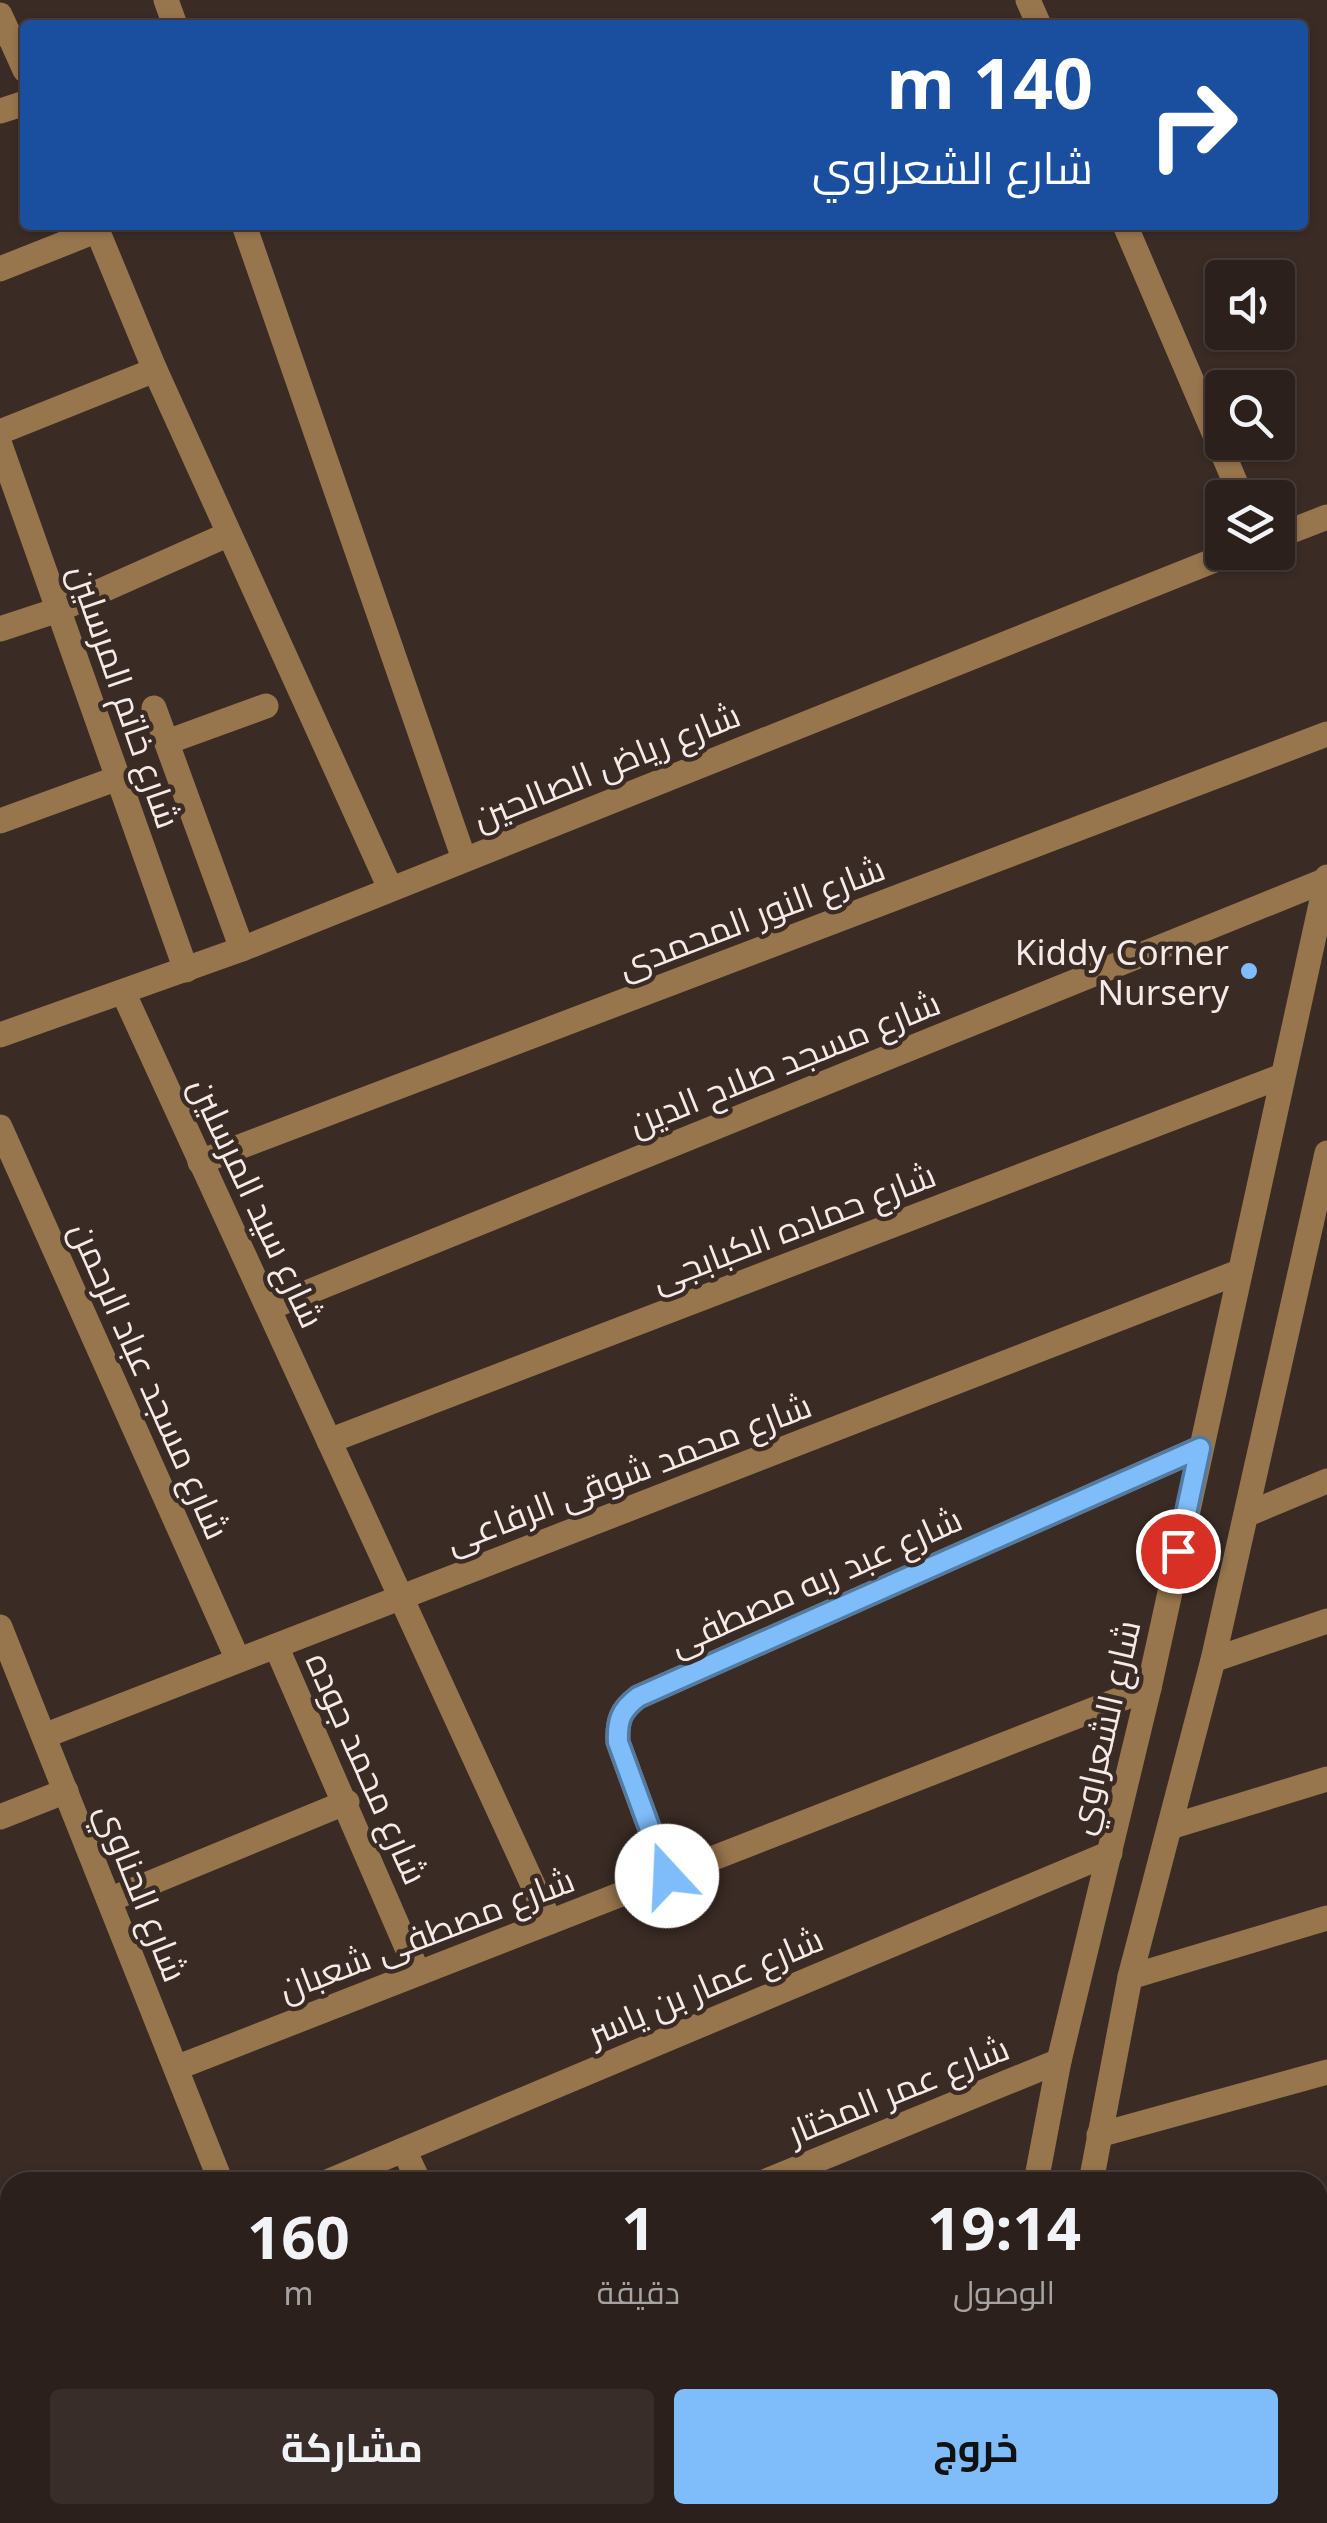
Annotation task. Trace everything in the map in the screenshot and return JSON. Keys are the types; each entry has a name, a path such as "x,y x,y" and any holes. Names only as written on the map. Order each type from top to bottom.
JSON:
{"street":[{"path":"0,15 20,59"},
{"path":"0,269 92,230"},
{"path":"98,230 155,370 390,888"},
{"path":"246,230 464,859"},
{"path":"1127,230 1234,480"},
{"path":"0,432 155,370"},
{"name":"شارع خاتم المرسلين","path":"0,445 186,970"},
{"path":"1295,529 1327,517"},
{"path":"0,629 58,610 229,534"},
{"name":"شارع رياض الصالحين","path":"0,1035 186,970 1205,564"},
{"path":"167,742 266,706"},
{"path":"154,708 242,948"},
{"name":"شارع النور المحمدى","path":"200,1162 1327,734"},
{"path":"0,821 118,778"},
{"name":"شارع الشعراوي","path":"1038,2172 1059,2061 1148,1688 1327,879"},
{"name":"شارع مسجد صلاح الدين","path":"268,1308 1327,879"},
{"name":"شارع سيد المرسلين","path":"123,992 550,1922"},
{"name":"شارع حماده الكبابجى","path":"330,1441 1282,1076"},
{"name":"شارع مسجد عباد الرحمن","path":"0,1127 238,1660"},
{"path":"1093,2172 1130,1976 1248,1514 1327,1153"},
{"name":"شارع محمد شوقى الرفاعى","path":"44,1736 1238,1272"},
{"name":"شارع عبد ربه مصطفى","path":"667,1876 618,1742 617,1724 623,1708 638,1697 1200,1448"},
{"path":"1248,1514 1327,1481"},
{"path":"1213,1660 1327,1621"},
{"name":"شارع الحناوي","path":"0,1626 218,2172"},
{"name":"شارع محمد جوده","path":"276,1646 418,1973"},
{"name":"شارع مصطفى شعبان","path":"176,2068 1148,1688"},
{"path":"1170,1827 1327,1779"},
{"path":"0,1817 66,1791"},
{"path":"109,1900 347,1802"},
{"name":"شارع عمار بن ياسر","path":"351,2172 1110,1853"},
{"path":"1130,1976 1327,1918"},
{"name":"شارع عمر المختار","path":"797,2172 1059,2061"},
{"path":"1099,2135 1327,2072"},
{"path":"404,2150 414,2172"}],"place":[{"name":"Kiddy Corner Nursery","path":"1249,971"}],"route":[{"path":"667,1876 618,1742 617,1724 623,1708 638,1697 1200,1448 1178,1551"}]}
